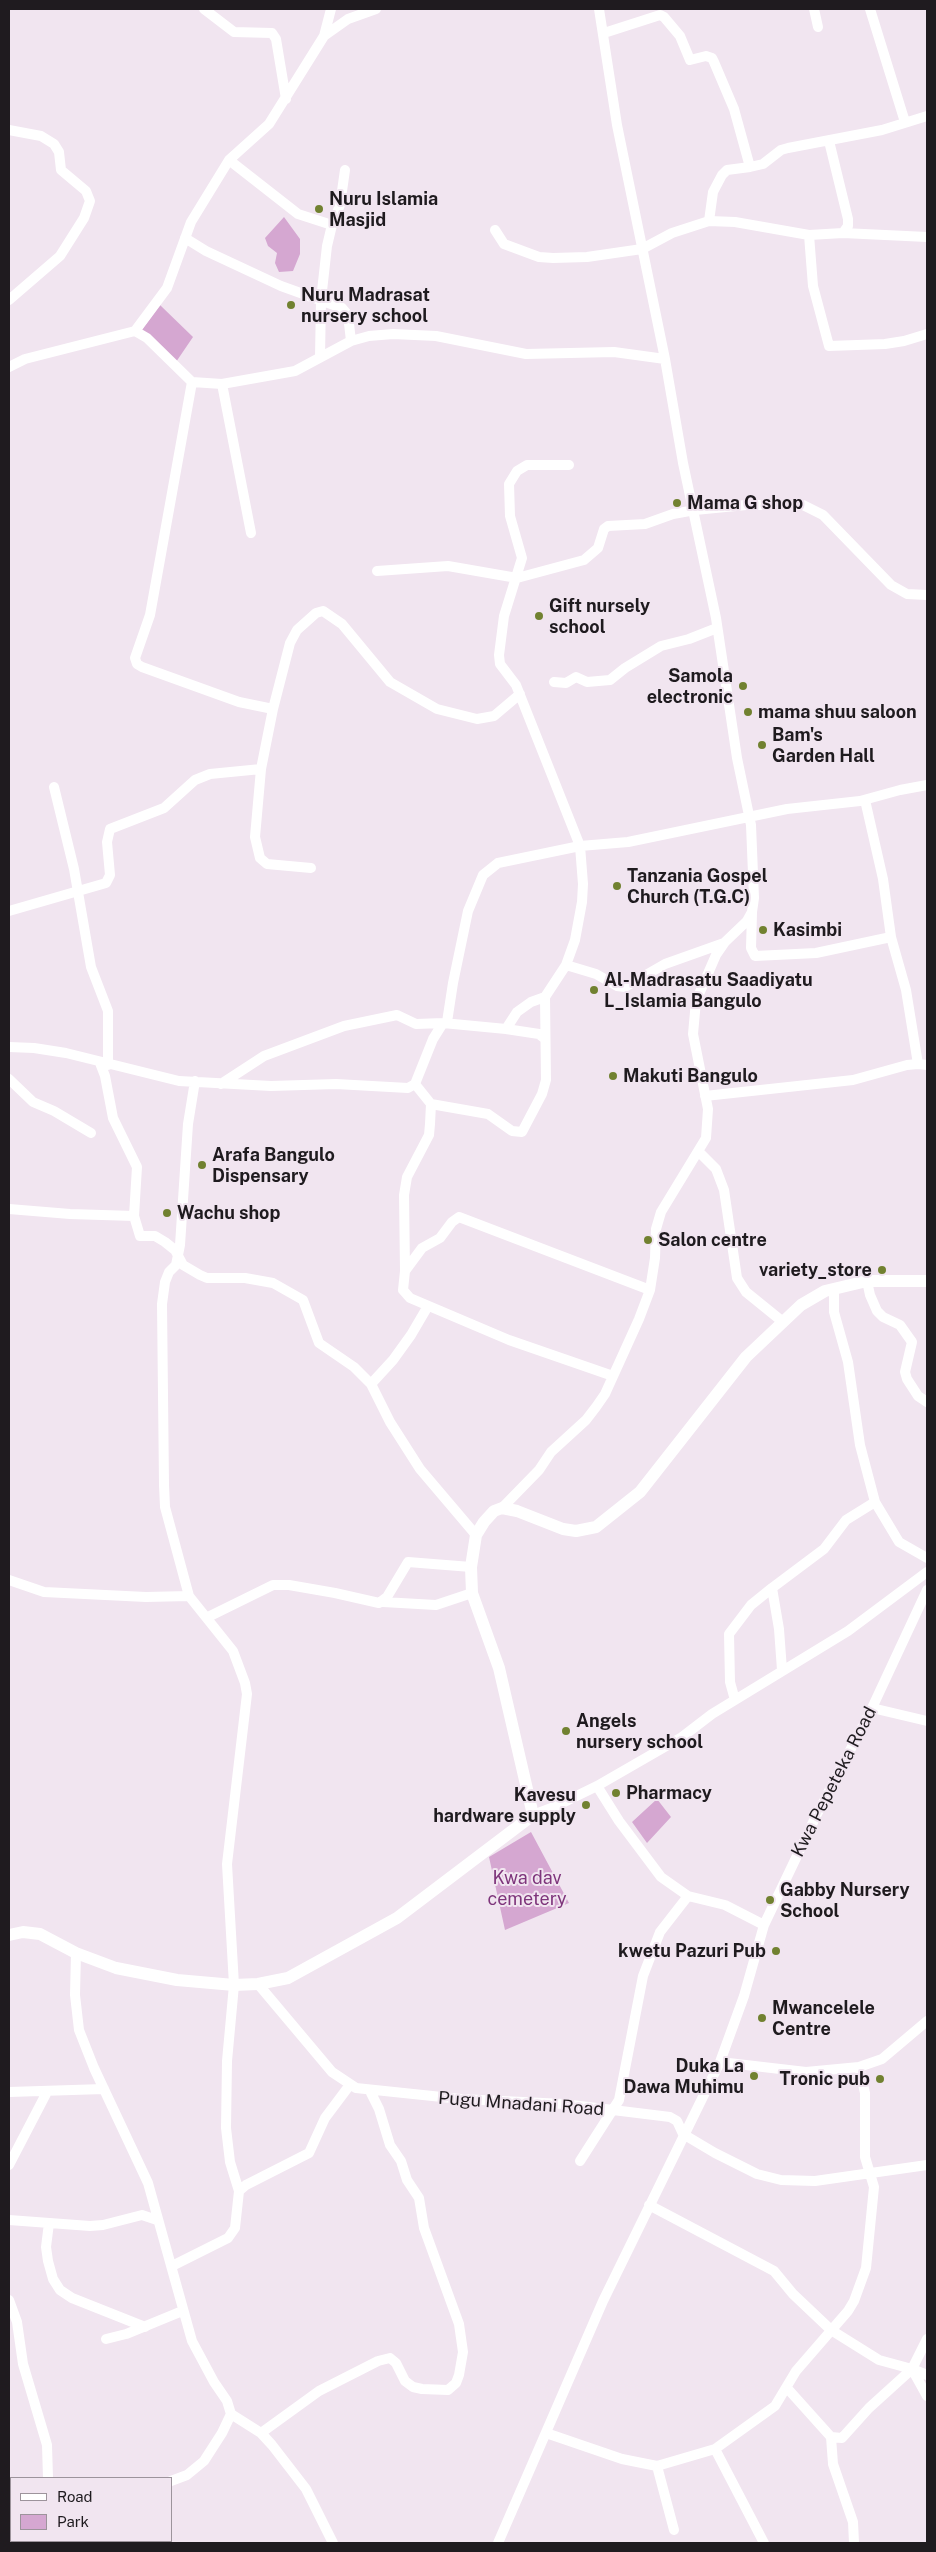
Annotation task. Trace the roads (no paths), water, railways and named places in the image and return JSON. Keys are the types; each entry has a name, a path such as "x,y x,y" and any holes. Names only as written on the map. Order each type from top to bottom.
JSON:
{"street":[{"path":"204,9 234,32 272,32 276,39 286,99"},
{"path":"10,362 135,331 168,288 185,238 199,206 229,160 263,131 286,99 324,36 331,9"},
{"path":"324,36 348,18 376,9"},
{"path":"599,9 617,125 665,358 682,463 695,510 718,628 737,758 753,836 754,898 751,948 755,956 826,951 891,937"},
{"path":"814,9 818,26"},
{"path":"870,9 905,122"},
{"path":"604,33 660,15 664,17 680,36 690,60 706,56 712,58 732,104 750,167"},
{"path":"709,221 713,192 722,174 727,170 763,164 774,154 788,148 829,141 927,116"},
{"path":"9,130 40,136 54,144 59,152 61,170 86,191 90,201 84,218 60,256 9,300"},
{"path":"829,141 848,219 848,226 844,233"},
{"path":"229,160 298,214 332,225"},
{"path":"320,357 321,300 332,225 340,205 345,170"},
{"path":"495,230 504,244 539,258 587,257 642,249 672,233 709,221 735,222 809,235 844,233 927,237"},
{"path":"809,235 813,286 830,346 884,344 904,341 927,334"},
{"path":"185,238 206,251 281,286 345,310 350,341"},
{"path":"135,331 148,338 192,382 222,384 296,371 350,341 369,336 393,334 436,336 526,354 614,352 665,358"},
{"path":"192,382 150,616 135,658 137,664 142,667 239,702 273,709"},
{"path":"222,384 250,533"},
{"path":"415,1084 431,1104 488,1114 512,1131 522,1132 542,1094 546,1080 545,997 566,965 576,933 582,902 583,884 580,846 520,694 513,679 500,664 499,656 504,616 522,558 508,503 508,491 512,478 527,465 570,464"},
{"path":"377,571 448,566 517,578 584,560 598,548 604,529 608,526 645,524 673,514 695,510 746,505 803,505 813,508 823,515 891,585 907,594 927,595"},
{"path":"311,868 272,866 260,858 255,837 261,770 273,709 292,638 297,630 320,611 328,614 348,630 390,682 437,709 477,719 494,716 520,694"},
{"path":"554,682 566,683 576,677 587,682 610,680 647,653 661,646 689,640 718,628"},
{"path":"9,911 109,880 110,865 107,842 110,829 164,808 195,780 210,774 261,770"},
{"path":"9,1047 50,1050 179,1081 270,1086 336,1084 398,1089 408,1088 415,1084 433,1040 445,1022 468,911 482,875 498,863 580,846 628,842 749,816 865,800 927,785"},
{"path":"54,787 78,891 91,967 108,1012 104,1064 105,1076 113,1118 137,1167 134,1216 140,1236 157,1237 170,1246 186,1268 207,1278 264,1281 273,1283 296,1295 306,1305 319,1343 354,1367 371,1384 390,1422 420,1469 476,1536"},
{"path":"705,1096 852,1080 907,1064 923,1064 906,990 891,937 883,879 865,800"},
{"path":"533,1815 500,1668 472,1593 471,1567 476,1536 484,1522 494,1511 502,1508 538,1470 551,1452 586,1420 605,1394 613,1376 650,1290 655,1258 656,1229 661,1212 706,1138 709,1121 693,1034 696,1001 716,955 725,942 747,921 752,912"},
{"path":"566,965 596,974 617,986 625,987 665,964 725,942"},
{"path":"506,1029 517,1012 531,1002 545,997"},
{"path":"221,1084 264,1056 344,1026 396,1015 416,1024 445,1022 539,1034 544,1038"},
{"path":"9,1079 33,1102 60,1115 91,1134"},
{"path":"172,2266 228,2238 235,2228 239,2191 230,2162 226,2128 228,2061 234,1985 226,1864 247,1694 233,1651 208,1617 189,1596 166,1507 164,1486 162,1304 165,1282 178,1257 183,1221 188,1124 195,1081"},
{"path":"431,1104 429,1135 407,1176 404,1195 405,1271 403,1290 410,1298 509,1340 613,1376"},
{"path":"699,1152 716,1169 724,1190 737,1278 746,1292 783,1322"},
{"path":"9,1209 70,1214 134,1216"},
{"path":"405,1271 422,1248 440,1238 452,1222 459,1217 650,1290"},
{"path":"502,1508 517,1511 549,1524 576,1531 592,1529 640,1492 746,1357 801,1305 825,1291 868,1281 927,1281"},
{"path":"868,1281 870,1295 877,1311 882,1317 900,1325 912,1342 905,1372 911,1386 927,1402"},
{"path":"834,1289 834,1312 848,1362 860,1445 875,1502 899,1542 927,1558"},
{"path":"371,1384 398,1354 428,1306"},
{"path":"735,1700 730,1682 729,1634 751,1604 824,1549 846,1520 875,1502"},
{"path":"383,1602 408,1562 471,1567"},
{"path":"9,1935 23,1932 40,1934 76,1953 116,1968 177,1980 234,1985 258,1984 288,1978 397,1918 533,1815 597,1786 682,1736 782,1670 848,1632 927,1572"},
{"path":"9,1580 44,1592 146,1597 189,1596"},
{"path":"208,1617 273,1585 281,1584 335,1593 375,1603 436,1605 472,1593"},
{"path":"772,1588 782,1670"},
{"name":"Kwa Pepeteka Road","path":"498,2543 599,2310 683,2134 720,2062 744,1996 764,1925 816,1816 872,1708 927,1590"},
{"path":"872,1708 927,1721"},
{"path":"597,1786 619,1821 661,1877 688,1896 725,1905 764,1925"},
{"path":"580,2161 619,2100 643,1976 660,1932 688,1896"},
{"path":"76,1953 74,1996 79,2030 148,2183 157,2220 172,2266 182,2311 192,2341 214,2382 227,2401 231,2414 261,2433 306,2489 333,2543"},
{"name":"Pugu Mnadani Road","path":"258,1984 332,2072 349,2086 370,2091 461,2099 564,2104 670,2117 677,2121 683,2134 757,2174 770,2178 815,2181 927,2165"},
{"path":"720,2062 806,2072 859,2067 882,2059 927,2021"},
{"path":"546,2433 622,2459 656,2466 715,2449 770,2410 787,2388 796,2371 854,2301 866,2268 874,2187 865,2153 864,2093 859,2067"},
{"path":"239,2191 246,2185 309,2153 324,2118 349,2086"},
{"path":"9,2092 104,2089"},
{"path":"261,2433 318,2391 378,2360 390,2358 396,2363 405,2381 413,2387 422,2389 448,2390 456,2383 459,2375 463,2352 459,2324 424,2228 419,2198 407,2180 401,2161 390,2145 380,2109 370,2091"},
{"path":"9,2165 47,2092"},
{"path":"650,2204 774,2271 793,2294 831,2330 879,2360 927,2375"},
{"path":"9,2220 103,2225 142,2215 157,2220"},
{"path":"49,2223 46,2239 48,2261 53,2279 60,2290 72,2298 145,2327"},
{"path":"9,2300 17,2322 23,2364 47,2445 48,2477"},
{"path":"106,2339 145,2327 182,2311"},
{"path":"831,2437 842,2438 848,2434 869,2408 912,2369 927,2339"},
{"path":"912,2369 927,2396"},
{"path":"787,2388 831,2437 833,2464 853,2522 854,2543"},
{"path":"172,2481 187,2475 204,2461 222,2433 231,2414"},
{"path":"715,2449 764,2543"},
{"path":"656,2466 674,2530"}],"place":[{"name":"Nuru Islamia Masjid","path":"319,209"},
{"name":"Nuru Madrasat nursery school","path":"291,305"},
{"name":"Mama G shop","path":"677,503"},
{"name":"Gift nursely school","path":"539,616"},
{"name":"Samola electronic","path":"743,686"},
{"name":"mama shuu saloon","path":"748,712"},
{"name":"Bam's Garden Hall","path":"762,745"},
{"name":"Tanzania Gospel Church (T.G.C)","path":"617,886"},
{"name":"Kasimbi","path":"763,930"},
{"name":"Al-Madrasatu Saadiyatu L_Islamia Bangulo","path":"594,990"},
{"name":"Makuti Bangulo","path":"613,1076"},
{"name":"Arafa Bangulo Dispensary","path":"202,1165"},
{"name":"Wachu shop","path":"167,1213"},
{"name":"Salon centre","path":"648,1240"},
{"name":"variety_store","path":"882,1270"},
{"name":"Angels nursery school","path":"566,1731"},
{"name":"Pharmacy","path":"616,1793"},
{"name":"Kavesu hardware supply","path":"586,1805"},
{"name":"Gabby Nursery School","path":"770,1900"},
{"name":"kwetu Pazuri Pub","path":"776,1951"},
{"name":"Mwancelele Centre","path":"762,2018"},
{"name":"Duka La Dawa Muhimu","path":"754,2076"},
{"name":"Tronic pub","path":"880,2079"}],"park label":[{"name":"Kwa dav cemetery","path":"527,1888"}]}
